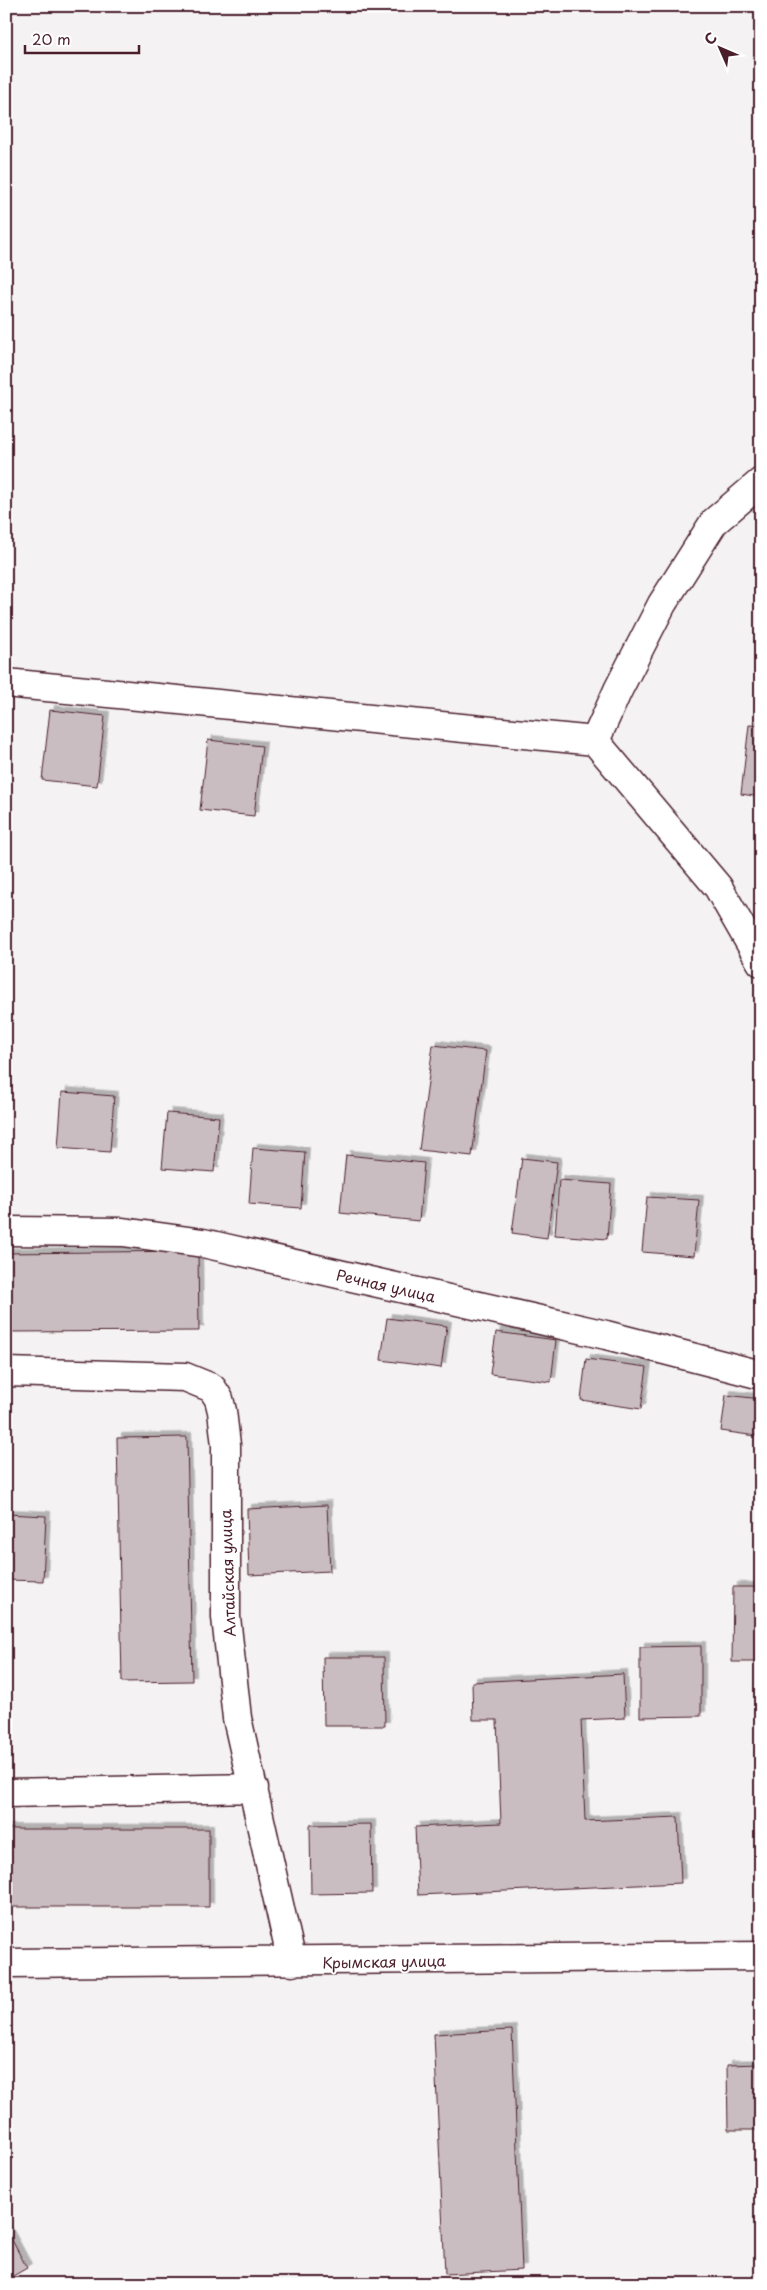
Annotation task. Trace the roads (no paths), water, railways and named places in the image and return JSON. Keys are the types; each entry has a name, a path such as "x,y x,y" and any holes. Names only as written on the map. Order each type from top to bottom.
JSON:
{"street":[{"path":"595,741 618,690 662,604 714,522 761,482"},
{"path":"6,683 595,741 718,887 761,962"},
{"name":"Речная улица","path":"6,1231 122,1232 203,1243 606,1335 761,1375"},
{"name":"Алтайская улица","path":"6,1372 185,1377 212,1388 219,1399 226,1445 226,1617 237,1718 292,1962"},
{"path":"6,1793 254,1788"},
{"name":"Крымская улица","path":"6,1963 292,1962 761,1956"}]}
